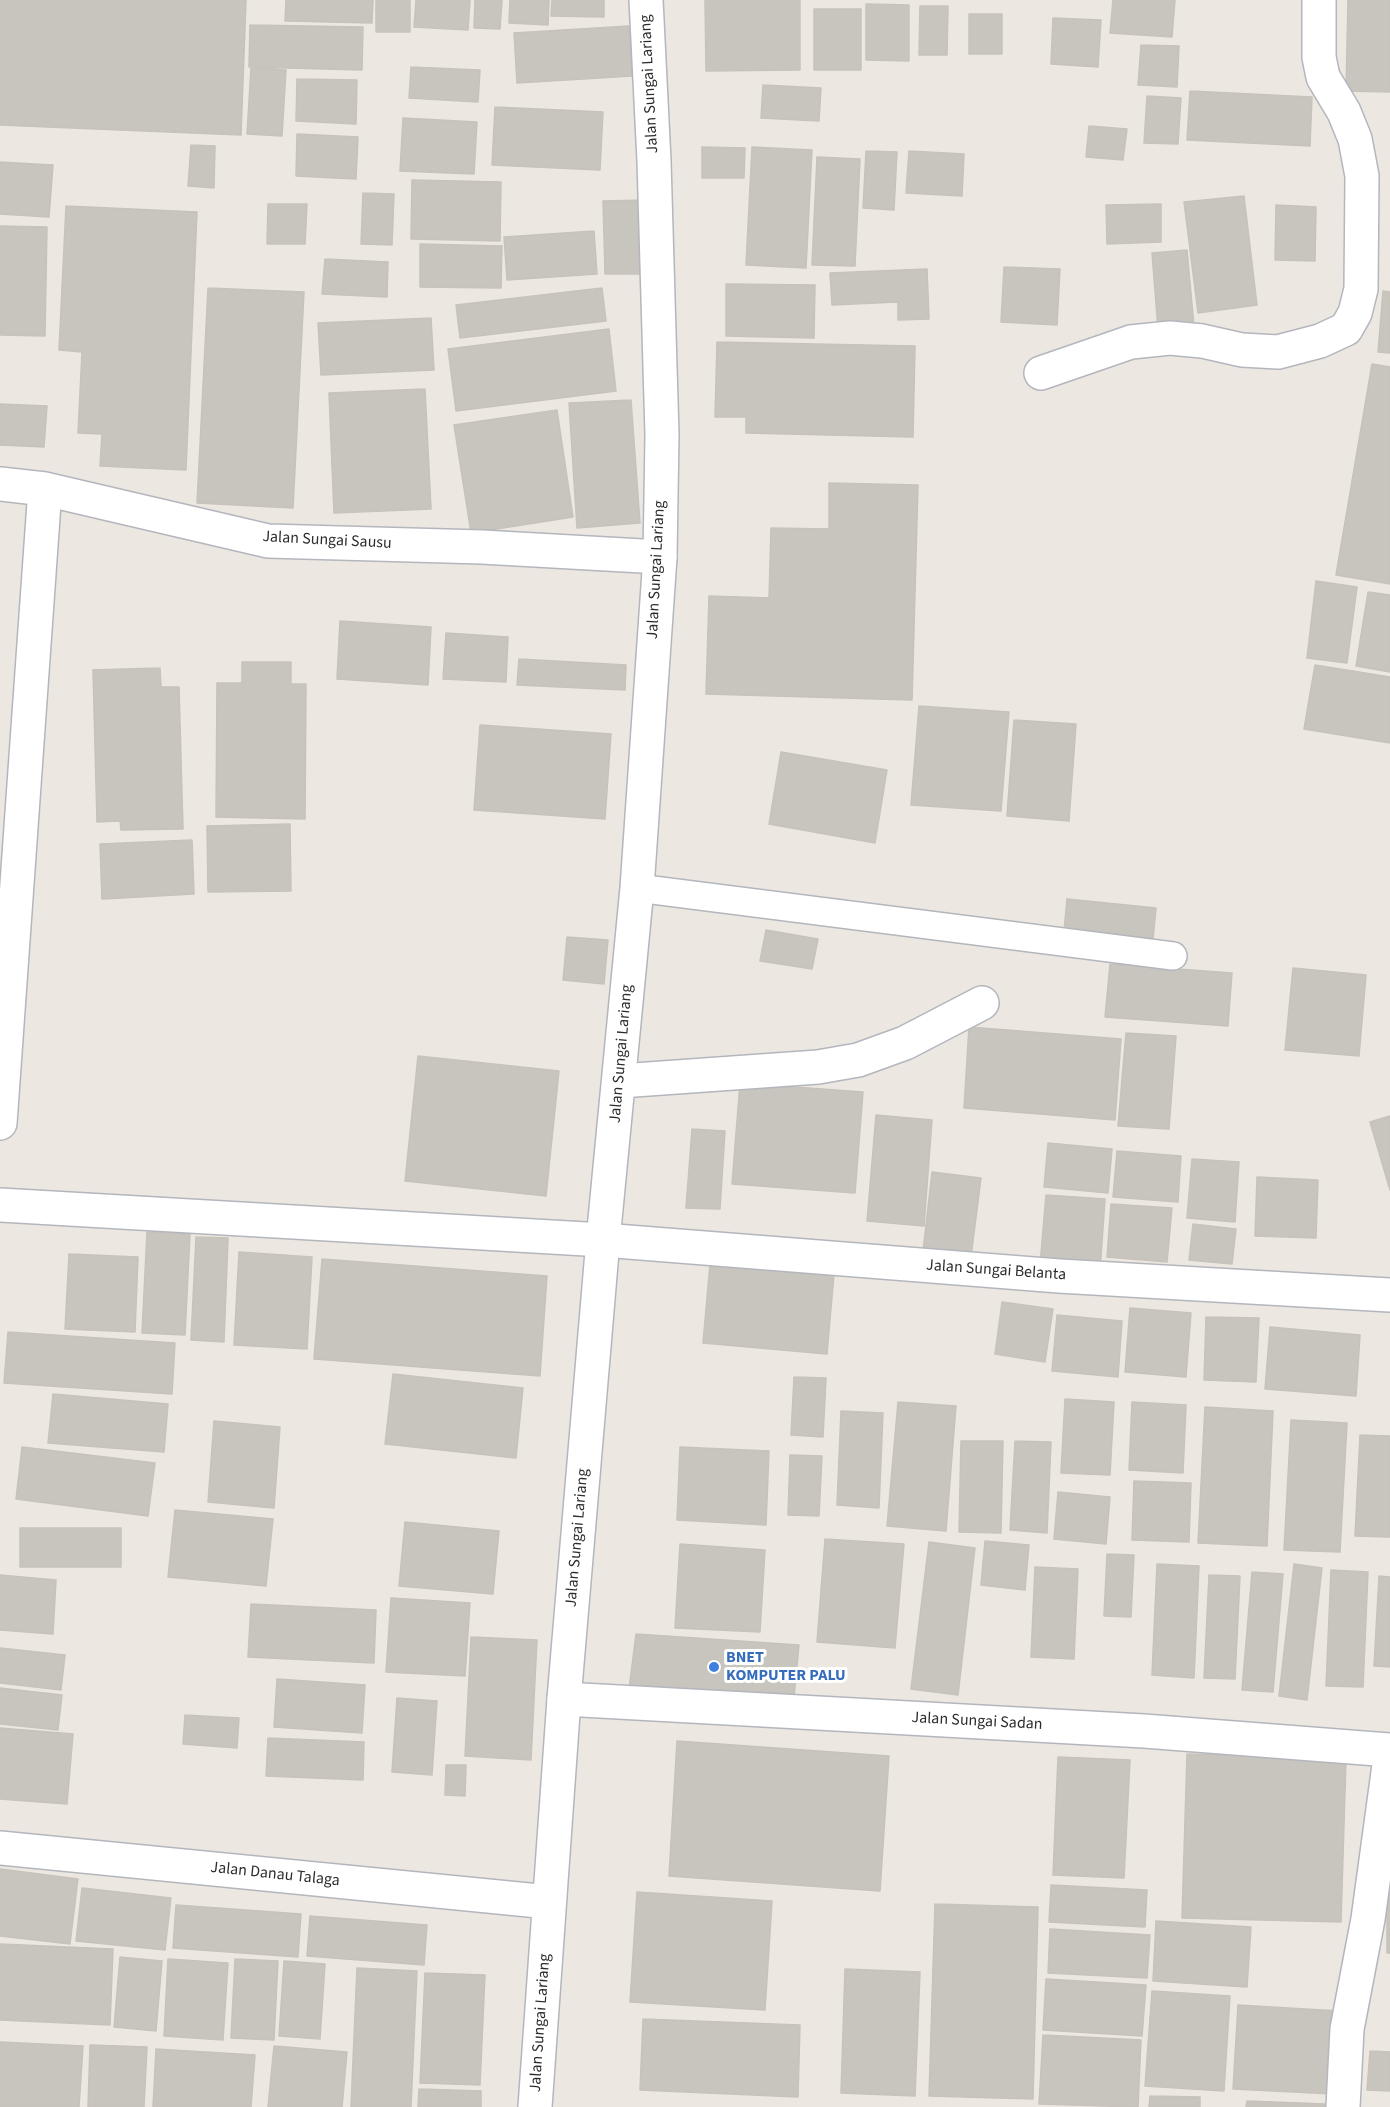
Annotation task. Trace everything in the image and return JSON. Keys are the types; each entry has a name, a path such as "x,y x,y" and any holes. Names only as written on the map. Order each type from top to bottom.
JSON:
{"street":[{"name":"Jalan Sungai Lariang","path":"535,2107 564,1699 603,1240 638,888 660,557 662,435 646,0"},
{"path":"1041,373 1131,342 1180,339 1202,341 1242,350 1278,352 1320,341 1346,329 1355,314 1361,289 1362,176 1355,139 1344,112 1323,77 1318,57 1319,0"},
{"name":"Jalan Sungai Sausu","path":"0,484 45,489 268,541 482,547 660,557"},
{"path":"0,1123 45,489"},
{"path":"620,1081 818,1067 858,1060 905,1043 982,1003"},
{"name":"Jalan Sungai Belanta","path":"0,1205 603,1240 1059,1276 1390,1295"},
{"name":"Jalan Sungai Sadan","path":"564,1699 1144,1731 1390,1750"},
{"path":"1343,2107 1347,2029 1368,1919 1390,1758"},
{"name":"Jalan Danau Talaga","path":"0,1848 549,1902"}],"lane":[{"path":"638,888 1173,956"}],"building":[{"path":"0,0 246,0 241,135 0,125"},
{"path":"286,0 373,0 372,23 285,21"},
{"path":"376,0 410,0 410,32 376,32"},
{"path":"416,0 470,0 468,30 414,27"},
{"path":"475,0 502,0 500,29 474,28"},
{"path":"510,0 549,0 548,25 509,23"},
{"path":"552,0 604,0 604,17 551,16"},
{"path":"705,0 800,0 800,70 706,71"},
{"path":"1113,0 1175,0 1172,37 1110,33"},
{"path":"1348,0 1390,0 1390,92 1346,91"},
{"path":"866,4 909,5 909,61 866,60"},
{"path":"920,6 948,6 947,55 919,55"},
{"path":"814,9 861,9 861,70 814,70"},
{"path":"969,14 1002,14 1002,54 969,54"},
{"path":"1053,18 1101,20 1098,67 1051,64"},
{"path":"250,25 363,27 362,70 249,67"},
{"path":"629,26 632,76 517,83 514,33"},
{"path":"1141,45 1179,46 1177,87 1138,85"},
{"path":"411,67 480,70 478,102 409,98"},
{"path":"251,68 286,70 282,136 247,134"},
{"path":"297,79 357,80 356,124 296,121"},
{"path":"763,85 821,88 819,121 761,118"},
{"path":"1190,91 1312,97 1310,146 1187,140"},
{"path":"1147,96 1181,98 1178,144 1144,143"},
{"path":"495,107 603,112 600,170 492,165"},
{"path":"403,118 477,122 474,174 400,171"},
{"path":"1089,126 1127,129 1123,160 1086,157"},
{"path":"297,134 358,137 356,179 296,176"},
{"path":"191,145 215,146 214,188 188,186"},
{"path":"702,147 745,148 744,178 702,178"},
{"path":"752,147 812,150 806,268 746,265"},
{"path":"866,151 897,152 894,210 863,208"},
{"path":"909,151 964,154 962,196 906,193"},
{"path":"817,157 860,159 855,266 812,265"},
{"path":"0,162 53,165 49,217 0,214"},
{"path":"412,180 501,182 500,241 411,239"},
{"path":"363,193 394,194 392,245 361,244"},
{"path":"1244,196 1257,305 1198,313 1184,202"},
{"path":"646,200 646,274 605,274 603,201"},
{"path":"268,204 307,204 305,244 267,244"},
{"path":"1161,204 1161,242 1107,244 1106,205"},
{"path":"1276,205 1316,207 1315,261 1275,260"},
{"path":"66,206 197,212 186,470 100,466 102,434 78,433 82,352 59,350"},
{"path":"0,226 47,227 45,336 0,335"},
{"path":"594,231 597,274 507,280 504,237"},
{"path":"420,244 502,246 501,288 420,287"},
{"path":"1187,250 1194,326 1158,329 1152,253"},
{"path":"325,259 388,262 387,297 322,294"},
{"path":"1004,267 1060,269 1057,325 1001,322"},
{"path":"927,269 929,319 898,320 898,302 832,305 830,273"},
{"path":"726,284 815,285 814,338 726,336"},
{"path":"208,288 304,292 293,508 197,503"},
{"path":"602,288 606,321 460,338 456,305"},
{"path":"1383,291 1390,292 1390,353 1378,352"},
{"path":"431,318 434,370 321,375 318,323"},
{"path":"609,329 616,391 456,411 448,349"},
{"path":"717,342 915,346 913,437 746,433 746,417 715,417"},
{"path":"1372,364 1390,367 1390,584 1336,575"},
{"path":"425,389 431,509 334,513 329,393"},
{"path":"631,400 640,523 577,528 569,403"},
{"path":"0,404 47,406 44,447 0,445"},
{"path":"557,410 573,517 471,533 454,425"},
{"path":"829,483 918,485 912,700 706,694 709,596 769,598 771,528 829,529"},
{"path":"1316,581 1357,587 1347,663 1307,658"},
{"path":"1368,592 1390,595 1390,672 1356,666"},
{"path":"340,621 431,627 428,685 337,679"},
{"path":"446,633 508,637 506,682 443,679"},
{"path":"519,659 626,665 625,690 517,685"},
{"path":"242,662 291,662 291,684 306,684 305,819 216,817 217,683 242,683"},
{"path":"1315,665 1390,677 1390,743 1304,729"},
{"path":"160,668 161,687 179,687 183,829 121,830 120,821 97,822 93,670"},
{"path":"919,706 1009,712 1001,811 911,805"},
{"path":"1014,720 1076,724 1069,821 1007,816"},
{"path":"480,725 611,734 605,819 474,810"},
{"path":"781,752 887,770 875,843 769,824"},
{"path":"290,824 291,891 208,892 207,826"},
{"path":"192,840 194,894 102,899 100,844"},
{"path":"1067,899 1156,908 1153,939 1064,931"},
{"path":"766,930 818,939 812,969 760,961"},
{"path":"567,937 608,940 604,984 563,980"},
{"path":"1110,964 1232,973 1228,1026 1105,1017"},
{"path":"1293,968 1366,975 1359,1056 1285,1050"},
{"path":"969,1027 1121,1039 1115,1120 964,1108"},
{"path":"1126,1033 1176,1036 1169,1129 1118,1126"},
{"path":"418,1056 559,1071 546,1196 405,1181"},
{"path":"740,1083 863,1092 855,1193 732,1184"},
{"path":"876,1115 932,1120 924,1226 867,1221"},
{"path":"1390,1116 1390,1190 1370,1122"},
{"path":"692,1129 725,1131 720,1209 686,1208"},
{"path":"1048,1143 1112,1149 1108,1193 1044,1187"},
{"path":"1117,1151 1181,1156 1178,1202 1113,1197"},
{"path":"1192,1159 1239,1162 1235,1222 1187,1218"},
{"path":"932,1172 981,1178 970,1265 922,1260"},
{"path":"1257,1177 1318,1180 1316,1238 1255,1236"},
{"path":"1046,1195 1105,1199 1100,1271 1040,1265"},
{"path":"1111,1204 1172,1208 1167,1262 1107,1257"},
{"path":"1193,1224 1236,1229 1232,1264 1189,1260"},
{"path":"147,1232 190,1234 185,1335 142,1333"},
{"path":"196,1237 228,1238 224,1342 191,1340"},
{"path":"239,1252 312,1257 307,1349 234,1345"},
{"path":"69,1254 138,1257 135,1332 65,1329"},
{"path":"322,1259 547,1276 540,1376 314,1359"},
{"path":"710,1264 834,1274 827,1354 703,1343"},
{"path":"1002,1302 1053,1309 1045,1362 995,1354"},
{"path":"1130,1308 1191,1313 1186,1377 1125,1372"},
{"path":"1057,1315 1122,1321 1118,1377 1052,1371"},
{"path":"1206,1317 1259,1318 1256,1382 1204,1380"},
{"path":"1270,1327 1360,1335 1356,1396 1265,1389"},
{"path":"8,1332 175,1343 172,1394 4,1383"},
{"path":"393,1374 523,1388 516,1458 385,1444"},
{"path":"794,1377 826,1378 823,1437 791,1435"},
{"path":"53,1394 168,1404 164,1452 48,1443"},
{"path":"1065,1399 1114,1402 1110,1475 1061,1473"},
{"path":"898,1402 956,1406 946,1531 887,1526"},
{"path":"1132,1402 1186,1405 1183,1473 1129,1470"},
{"path":"1205,1407 1273,1411 1267,1546 1198,1543"},
{"path":"841,1411 883,1413 879,1508 837,1505"},
{"path":"1291,1420 1347,1423 1340,1552 1284,1550"},
{"path":"214,1421 280,1427 274,1508 208,1502"},
{"path":"1360,1435 1390,1436 1390,1537 1355,1536"},
{"path":"961,1441 1003,1441 1001,1533 959,1532"},
{"path":"1015,1441 1051,1442 1047,1533 1010,1530"},
{"path":"22,1447 155,1463 148,1516 16,1499"},
{"path":"680,1447 769,1451 766,1525 677,1520"},
{"path":"790,1455 822,1456 819,1516 788,1515"},
{"path":"1134,1481 1191,1483 1189,1542 1132,1540"},
{"path":"1058,1492 1110,1497 1106,1544 1054,1539"},
{"path":"175,1510 273,1519 266,1586 168,1577"},
{"path":"405,1522 499,1531 493,1594 399,1586"},
{"path":"20,1528 121,1528 121,1567 20,1567"},
{"path":"825,1539 904,1544 895,1648 817,1642"},
{"path":"985,1541 1029,1545 1025,1590 981,1585"},
{"path":"929,1542 975,1548 958,1695 911,1689"},
{"path":"680,1544 765,1550 760,1632 675,1628"},
{"path":"1107,1554 1134,1555 1131,1617 1104,1616"},
{"path":"1157,1564 1199,1566 1194,1678 1152,1675"},
{"path":"1294,1564 1322,1568 1307,1700 1279,1696"},
{"path":"1035,1567 1078,1569 1074,1659 1031,1657"},
{"path":"1331,1570 1368,1572 1363,1687 1326,1686"},
{"path":"1252,1572 1283,1574 1273,1692 1242,1690"},
{"path":"0,1575 56,1580 53,1634 0,1630"},
{"path":"1209,1575 1240,1576 1235,1679 1204,1678"},
{"path":"1379,1576 1390,1577 1390,1667 1374,1666"},
{"path":"391,1598 470,1603 465,1676 386,1672"},
{"path":"251,1604 376,1610 374,1663 248,1657"},
{"name":"BNET KOMPUTER PALU","path":"636,1634 799,1645 794,1697 629,1689"},
{"path":"471,1637 537,1640 531,1760 465,1756"},
{"path":"0,1648 65,1655 61,1690 0,1683"},
{"path":"277,1679 365,1685 362,1733 274,1727"},
{"path":"0,1688 62,1695 58,1730 0,1724"},
{"path":"397,1698 437,1701 432,1775 392,1772"},
{"path":"185,1715 239,1718 237,1748 183,1744"},
{"path":"0,1728 73,1734 67,1804 0,1799"},
{"path":"268,1738 364,1742 363,1780 266,1776"},
{"path":"677,1741 889,1756 880,1891 669,1876"},
{"path":"1187,1754 1346,1759 1341,1922 1182,1918"},
{"path":"1058,1757 1130,1760 1124,1878 1053,1875"},
{"path":"446,1765 466,1765 465,1796 445,1795"},
{"path":"0,1869 78,1879 70,1944 0,1936"},
{"path":"1387,1882 1390,1882 1390,1953 1387,1953"},
{"path":"1051,1885 1147,1890 1145,1927 1049,1922"},
{"path":"82,1888 171,1898 165,1950 76,1941"},
{"path":"637,1892 772,1901 765,2010 630,2002"},
{"path":"935,1904 1038,1907 1033,2099 929,2096"},
{"path":"176,1905 301,1914 298,1957 173,1948"},
{"path":"310,1916 427,1925 424,1965 307,1956"},
{"path":"1156,1921 1251,1927 1247,1987 1153,1981"},
{"path":"1050,1929 1150,1935 1147,1978 1048,1973"},
{"path":"0,1944 113,1949 110,2025 0,2020"},
{"path":"120,1957 162,1961 156,2031 114,2027"},
{"path":"168,1959 228,1963 223,2040 164,2036"},
{"path":"235,1959 278,1961 274,2040 231,2038"},
{"path":"284,1961 325,1964 320,2039 279,2036"},
{"path":"357,1968 417,1971 411,2107 351,2107"},
{"path":"845,1969 920,1972 915,2096 841,2093"},
{"path":"425,1973 485,1975 480,2085 420,2083"},
{"path":"1046,1979 1146,1985 1142,2036 1043,2030"},
{"path":"1152,1991 1230,1996 1224,2091 1145,2086"},
{"path":"1238,2005 1339,2011 1333,2094 1233,2089"},
{"path":"643,2019 800,2025 798,2097 640,2090"},
{"path":"1043,2035 1141,2040 1138,2107 1039,2104"},
{"path":"0,2042 83,2046 79,2107 0,2107"},
{"path":"90,2045 147,2047 144,2107 88,2107"},
{"path":"274,2046 347,2052 342,2107 268,2107"},
{"path":"156,2049 255,2055 251,2107 153,2107"},
{"path":"1370,2051 1390,2052 1390,2091 1367,2090"},
{"path":"419,2089 481,2091 481,2107 418,2107"},
{"path":"1150,2096 1200,2097 1200,2107 1149,2107"},
{"path":"1247,2101 1325,2104 1325,2107 1246,2107"}],"place":[{"name":"BNET KOMPUTER PALU","path":"714,1667"}]}
